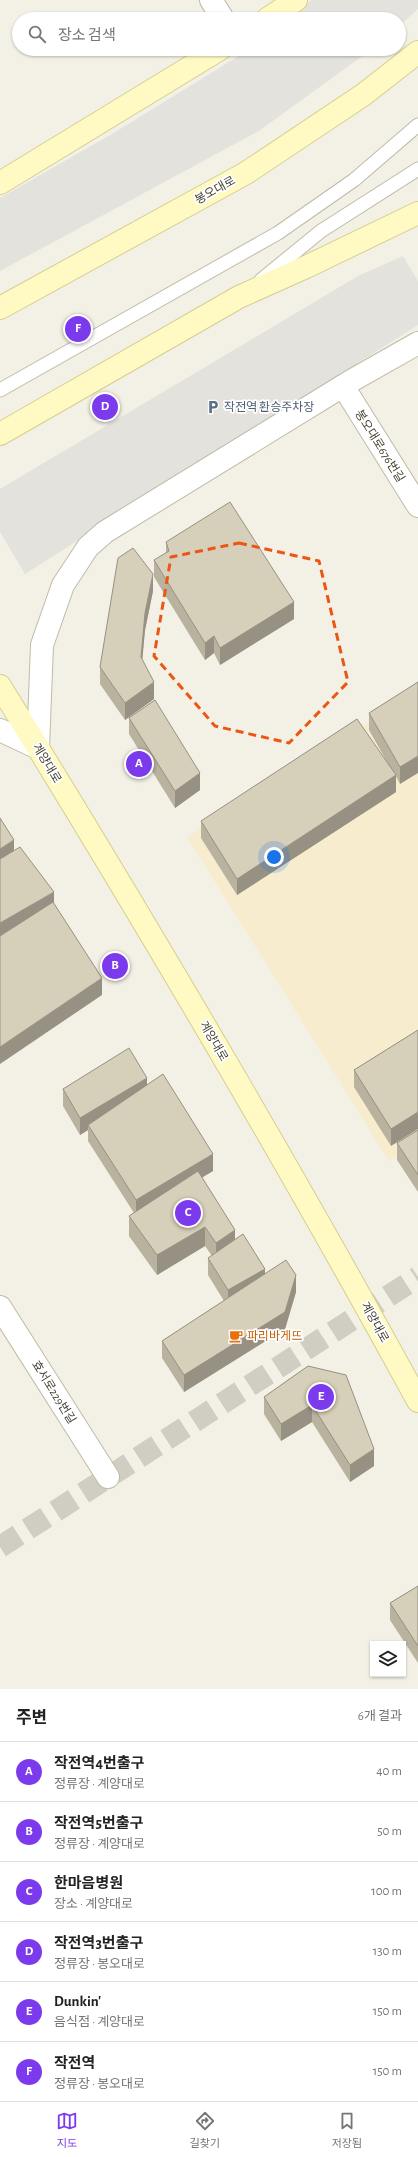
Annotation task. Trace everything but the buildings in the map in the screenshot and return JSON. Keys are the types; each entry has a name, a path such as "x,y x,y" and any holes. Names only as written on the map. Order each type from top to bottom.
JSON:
{"main road":[{"path":"278,12 296,0"},
{"name":"봉오대로","path":"0,308 246,173 363,95 418,52"},
{"path":"0,184 209,56"},
{"path":"0,434 239,298 418,212"},
{"name":"계양대로","path":"0,686 160,947 368,1309 418,1401"}],"street":[{"path":"211,0 219,12"},
{"path":"0,730 38,748 42,645 63,586 88,547 106,532 343,386 418,343"},
{"name":"봉오대로676번길","path":"343,386 418,506"},
{"name":"효서로229번길","path":"0,1307 108,1477"}],"lane":[{"path":"0,390 278,233 354,180 418,125"},
{"path":"239,298 321,231 418,169"}],"highlighted area":[{"path":"239,543 319,561 348,682 289,743 215,726 154,656 171,557"}],"shaded area":[{"path":"312,0 418,0 418,9 406,20 406,12 294,12"},
{"path":"239,56 362,56 259,131 0,271 0,198 112,134"},
{"name":"작전역 환승주차장","path":"403,256 418,281 418,325 25,574 0,532 0,489 358,276"},
{"path":"418,691 418,1142 389,1161 187,837"}],"tunnel":[{"path":"0,1547 418,1277"}],"place":[{"name":"작전역","path":"78,329"},
{"name":"작전역3번출구","path":"105,407"},
{"name":"작전역 환승주차장","path":"213,407"},
{"name":"작전역4번출구","path":"139,764"},
{"name":"작전역5번출구","path":"115,966"},
{"name":"한마음병원","path":"188,1213"},
{"name":"파리바게뜨","path":"236,1336"},
{"name":"Dunkin'","path":"321,1397"}]}
